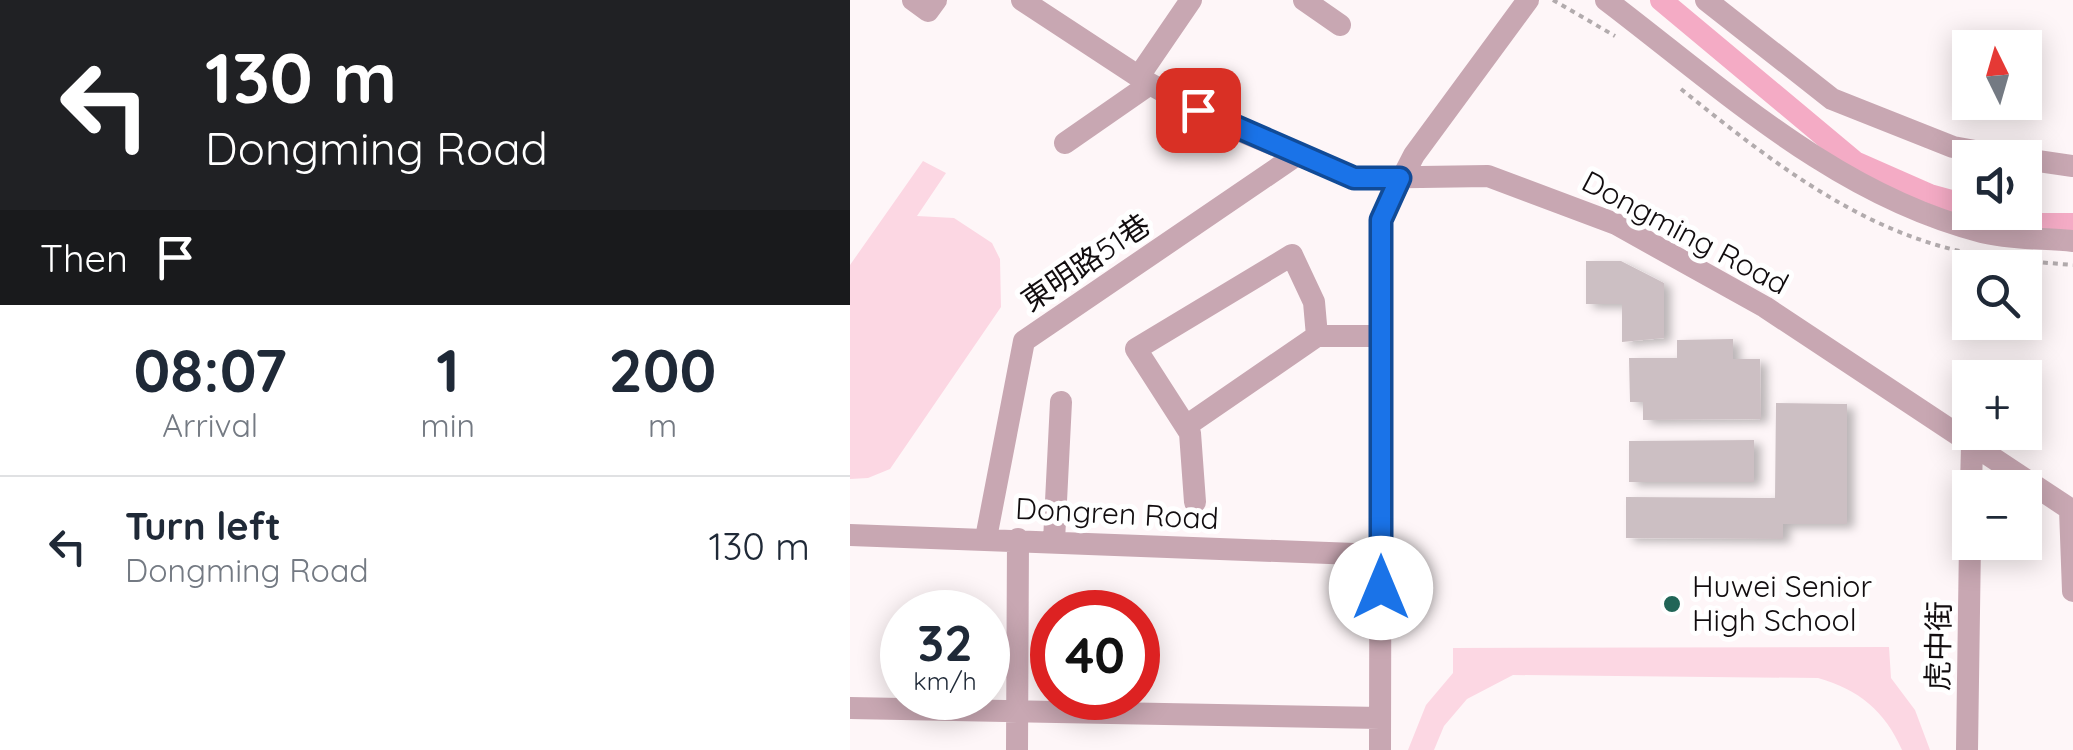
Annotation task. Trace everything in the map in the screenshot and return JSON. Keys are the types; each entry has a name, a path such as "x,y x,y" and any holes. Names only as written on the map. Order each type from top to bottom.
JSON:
{"street":[{"path":"913,0 928,11 936,0"},
{"name":"Dongming Road","path":"1022,0 1221,124 1354,178 1488,176 1616,224 1765,307 1952,431"},
{"path":"1065,143 1145,80 1190,0"},
{"path":"1304,0 1340,25"},
{"path":"1380,750 1381,220 1400,178 1528,0"},
{"path":"1606,0 1810,155 1889,200 1983,232 2073,241"},
{"path":"1706,0 1832,99 1952,147"},
{"name":"東明路51巷","path":"986,538 1024,341 1296,155"},
{"path":"2042,162 2073,166"},
{"path":"1195,502 1190,433 1136,349 1292,255 1314,302 1317,336"},
{"path":"1186,426 1317,336 1380,336"},
{"path":"1054,542 1062,402"},
{"name":"Dongming Road","path":"1981,450 2072,510"},
{"path":"2072,510 2073,592"},
{"name":"Dongren Road","path":"850,535 1381,555"},
{"path":"1017,750 1018,539"},
{"name":"虎中街","path":"1967,750 1970,560"},
{"path":"850,708 1380,718"}],"shaded area":[{"path":"923,161 946,173 917,216 954,218 992,243 1000,259 1001,307 890,469 868,478 850,479 850,265"},
{"path":"1889,647 1891,678 1915,710 1930,750 1902,750 1869,704 1846,688 1818,678 1513,675 1467,699 1444,726 1434,750 1408,750 1426,705 1453,673 1453,648"}],"building":[{"path":"1586,261 1621,261 1664,283 1664,338 1622,342 1622,304 1586,304"},
{"path":"1733,339 1733,359 1760,359 1761,419 1643,420 1643,402 1630,402 1629,358 1677,358 1677,340"},
{"path":"1776,403 1847,404 1847,524 1783,524 1783,539 1626,538 1626,497 1775,498"},
{"path":"1754,440 1754,482 1629,482 1629,441"}],"waterway":[{"path":"1661,0 1855,162 1952,201"},
{"path":"2042,224 2073,224"}],"place":[{"name":"Huwei Senior High School","path":"1672,604"}],"route":[{"path":"1198,110 1221,124 1354,178 1400,178 1381,220 1381,588"}]}
